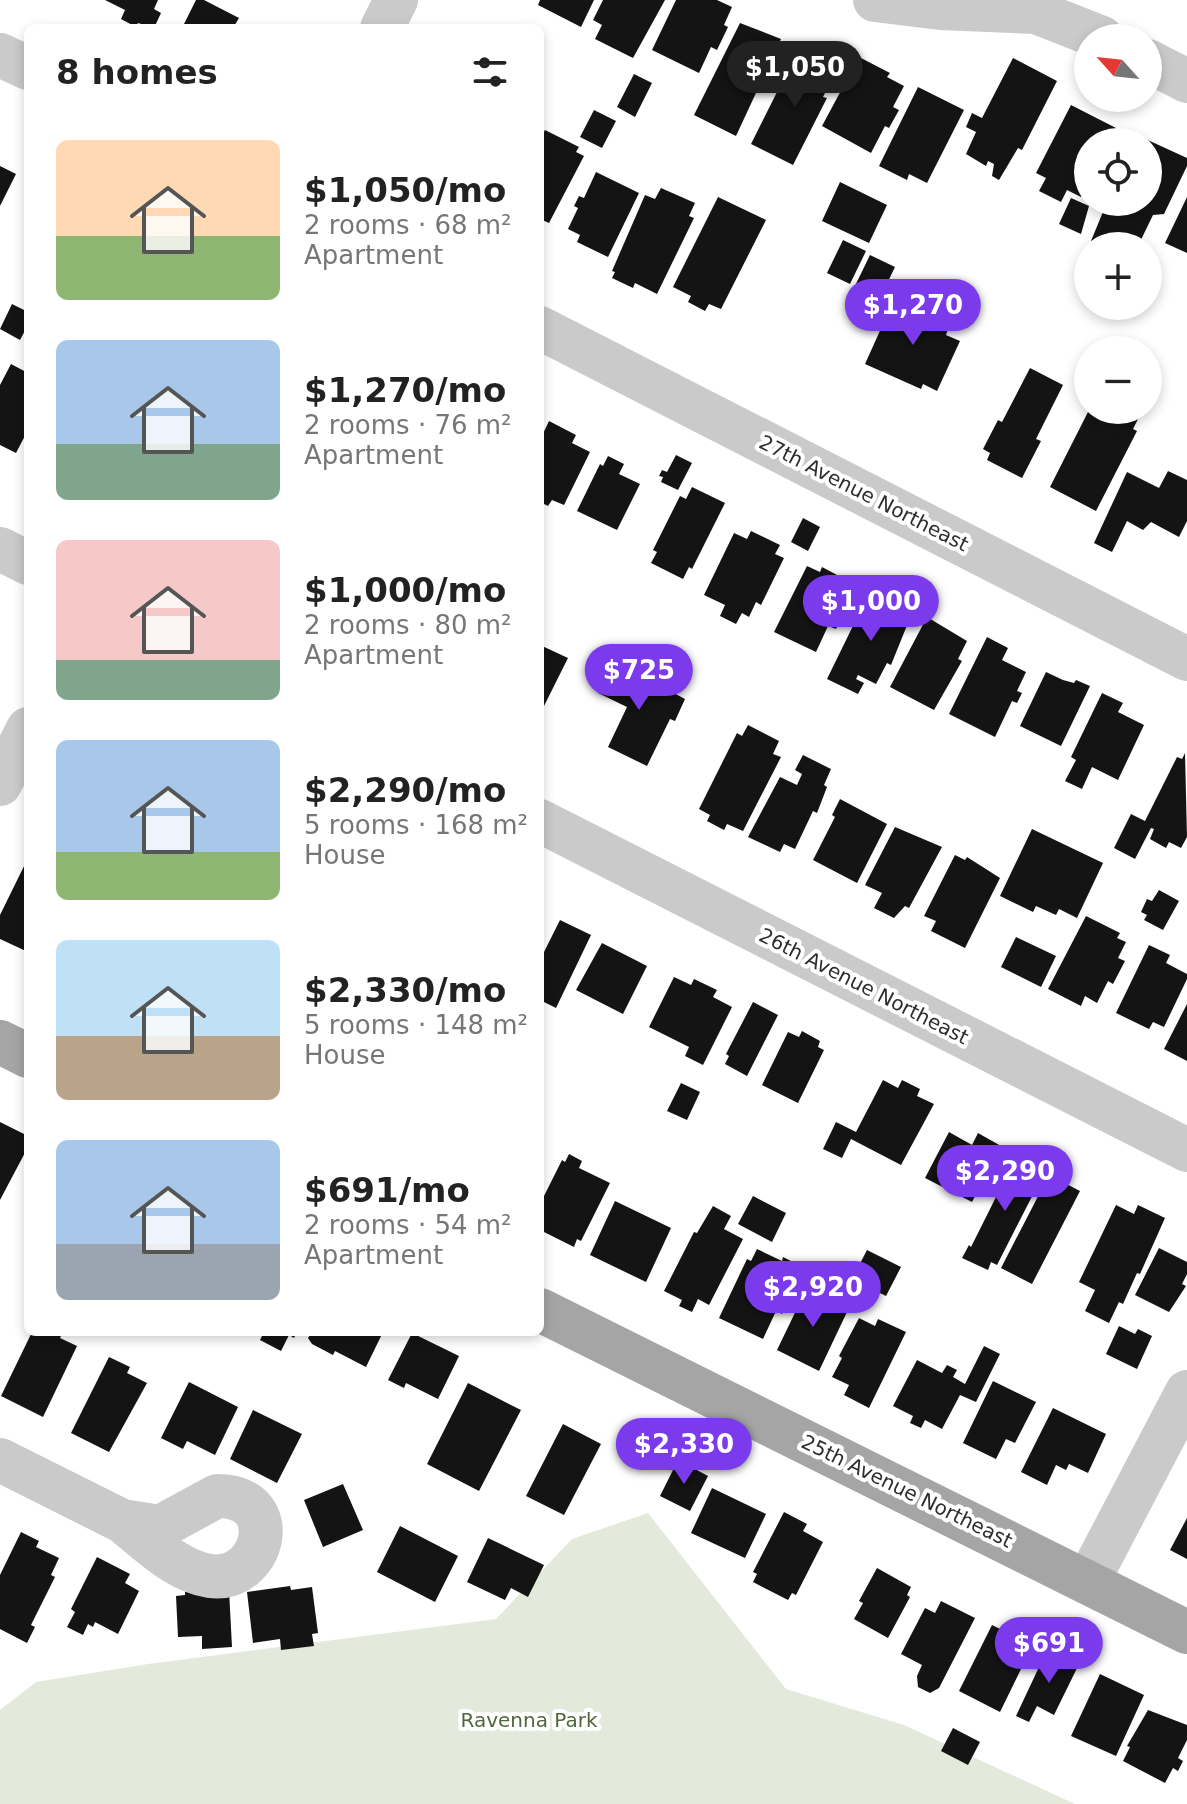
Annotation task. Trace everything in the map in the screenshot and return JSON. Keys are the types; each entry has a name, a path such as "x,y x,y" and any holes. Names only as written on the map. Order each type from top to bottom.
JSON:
{"main road":[{"path":"0,1042 24,1054"},
{"name":"25th Avenue Northeast","path":"544,1312 1187,1632"}],"street":[{"path":"384,24 396,0"},
{"path":"875,0 940,8 1036,12 1074,27"},
{"path":"0,55 24,66"},
{"path":"1162,68 1187,81"},
{"name":"27th Avenue Northeast","path":"544,330 1187,659"},
{"path":"0,549 24,561"},
{"path":"0,784 24,737"},
{"name":"26th Avenue Northeast","path":"544,823 1187,1150"},
{"path":"1088,1581 1187,1392"},
{"path":"0,1460 122,1521"}],"green space":[{"name":"Ravenna Park","path":"648,1513 786,1689 904,1725 1075,1804 0,1804 0,1710 36,1682 148,1664 496,1619 572,1539"}],"building":[{"path":"105,0 158,0 154,9 161,13 156,24 130,24 121,19 125,10"},
{"path":"196,0 204,0 239,18 235,24 184,24"},
{"path":"540,0 594,0 581,27 538,5"},
{"path":"603,0 665,0 633,58 595,39 602,25 593,20"},
{"path":"676,0 717,0 732,7 724,25 728,27 717,50 711,47 699,73 652,50"},
{"path":"740,23 781,39 736,136 694,115"},
{"path":"797,52 837,69 823,97 827,98 793,165 751,144"},
{"path":"859,57 890,73 887,77 904,86 893,107 899,110 889,128 885,126 871,153 822,126"},
{"path":"1013,58 1057,81 1022,150 1018,148 999,180 992,176 994,164 988,161 986,166 966,154 976,132 966,127 972,113 982,118"},
{"path":"634,74 652,83 635,117 617,107"},
{"path":"918,87 964,110 927,183 909,174 907,180 879,166"},
{"path":"1071,105 1074,112 1085,112 1116,128 1074,128 1074,194 1067,190 1061,202 1039,191 1046,178 1036,173"},
{"path":"594,110 616,121 602,148 580,137"},
{"path":"544,132 579,147 576,152 584,156 549,223 544,221"},
{"path":"1162,147 1187,158 1187,166 1164,214"},
{"path":"0,166 16,174 0,206"},
{"path":"596,172 639,193 608,257 577,242 580,235 568,229 578,208 574,206 579,196 584,198"},
{"path":"840,182 887,205 869,243 822,221"},
{"path":"661,188 695,203 689,216 694,218 657,294 635,283 633,288 612,278 615,272 612,271 645,195 655,199"},
{"path":"718,197 766,220 721,309 709,304 705,311 688,302 691,296 673,287"},
{"path":"1187,197 1187,253 1165,243"},
{"path":"1071,198 1074,199 1074,216 1086,216 1082,232 1059,224"},
{"path":"1101,216 1153,216 1145,232 1095,232"},
{"path":"843,240 866,251 850,284 827,273"},
{"path":"870,255 895,267 879,300 854,288"},
{"path":"902,296 936,311 931,321 948,329 946,335 960,341 937,391 923,384 921,389 865,364 883,324 888,326"},
{"path":"12,304 24,310 24,332 20,340 0,329"},
{"path":"11,364 24,371 24,438 16,453 0,445 0,385"},
{"path":"1030,368 1063,385 1036,439 1041,441 1022,478 987,460 990,453 983,449 998,420 1002,422"},
{"path":"549,421 576,435 572,443 590,452 564,505 552,500 548,506 544,504 544,432"},
{"path":"1082,424 1136,424 1133,429 1137,431 1096,511 1050,487"},
{"path":"676,455 692,463 678,490 661,482 663,477 659,476 662,470 667,472"},
{"path":"608,456 624,464 619,474 640,484 617,530 577,511 600,464 603,466"},
{"path":"1168,471 1187,480 1187,521 1179,537 1151,522 1143,530 1127,521 1112,552 1094,543 1127,472 1159,488"},
{"path":"692,487 725,503 692,569 689,567 683,579 651,563 657,552 653,550 680,496 686,499"},
{"path":"803,518 820,527 808,551 791,542"},
{"path":"751,531 780,545 775,554 784,558 761,605 756,602 749,617 742,613 736,624 720,616 725,605 704,595 734,533 747,539"},
{"path":"807,566 820,572 822,567 837,575 834,580 848,587 840,605 846,608 836,629 828,626 816,652 774,632"},
{"path":"870,591 899,603 898,606 912,613 891,665 887,663 876,684 858,675 856,679 864,683 858,694 827,679"},
{"path":"927,617 967,641 958,659 962,661 934,710 890,687"},
{"path":"987,637 1008,648 1002,660 1026,672 1017,691 1022,693 1017,703 1012,701 995,737 949,714"},
{"path":"544,647 568,658 544,706"},
{"path":"614,661 685,699 675,721 670,719 647,766 608,747 627,707 598,693"},
{"path":"1046,672 1063,680 1074,683 1076,680 1090,686 1061,746 1020,726"},
{"path":"1102,693 1123,703 1118,712 1144,725 1118,780 1092,767 1082,789 1065,781 1076,760 1071,757"},
{"path":"748,725 779,741 773,754 781,757 743,831 727,824 724,830 707,821 710,815 699,809 737,733 742,736"},
{"path":"1185,753 1187,837 1181,848 1169,842 1166,848 1150,839 1154,829 1151,828 1135,859 1114,848 1131,814 1145,821 1177,757 1182,759"},
{"path":"803,755 831,769 824,785 827,787 817,813 813,811 795,849 784,844 780,852 748,837 780,777 797,785 802,774 795,770"},
{"path":"840,799 887,824 857,883 813,860 835,817 832,815"},
{"path":"895,827 942,847 909,908 905,906 894,918 874,908 882,893 865,885"},
{"path":"1032,829 1103,863 1077,918 1059,909 1056,915 1036,906 1033,912 1000,896"},
{"path":"955,855 965,860 967,857 1000,878 965,948 931,931 936,921 924,916"},
{"path":"24,866 24,950 0,939 0,915"},
{"path":"1159,890 1179,901 1163,930 1144,920 1147,915 1141,912 1147,899 1152,901"},
{"path":"1086,916 1120,933 1117,938 1126,942 1118,958 1125,961 1113,984 1108,981 1097,1003 1085,996 1081,1006 1048,989"},
{"path":"560,920 591,935 556,1008 544,1002 544,952"},
{"path":"1016,937 1056,956 1041,987 1001,967"},
{"path":"602,943 647,966 623,1014 576,990"},
{"path":"1149,945 1170,955 1166,963 1187,974 1187,979 1164,1027 1153,1022 1149,1029 1116,1013"},
{"path":"674,977 691,985 694,979 717,990 713,997 732,1007 703,1065 685,1056 689,1047 649,1027"},
{"path":"753,1002 778,1015 747,1076 725,1064 729,1056 726,1054"},
{"path":"1187,1004 1187,1061 1164,1049"},
{"path":"802,1031 820,1041 818,1047 824,1050 798,1103 762,1085 788,1032 799,1037"},
{"path":"883,1080 898,1088 902,1080 920,1089 917,1096 934,1104 901,1165 851,1139 842,1158 823,1149 836,1122 856,1132"},
{"path":"681,1083 700,1092 687,1120 667,1111"},
{"path":"0,1122 24,1134 24,1155 0,1200"},
{"path":"949,1132 972,1145 978,1133 1001,1146 972,1202 925,1178"},
{"path":"569,1154 582,1161 579,1168 610,1183 581,1241 577,1239 574,1247 544,1232 544,1196 562,1160 565,1162"},
{"path":"1017,1155 1046,1169 997,1265 991,1262 988,1270 962,1258 969,1245 971,1247"},
{"path":"1049,1175 1080,1191 1032,1284 1001,1268"},
{"path":"753,1196 786,1213 772,1242 738,1224"},
{"path":"615,1201 671,1228 646,1282 590,1255"},
{"path":"1116,1205 1134,1214 1138,1205 1165,1218 1140,1274 1137,1273 1123,1304 1119,1302 1109,1323 1085,1311 1095,1290 1079,1282"},
{"path":"713,1206 731,1216 724,1229 743,1239 709,1305 698,1299 692,1312 679,1306 682,1300 664,1291 694,1232 697,1233"},
{"path":"1159,1248 1187,1262 1187,1274 1182,1284 1186,1286 1169,1312 1135,1295"},
{"path":"757,1249 782,1261 783,1257 793,1262 785,1279 792,1282 782,1301 787,1303 782,1314 776,1311 763,1339 719,1318 747,1259 751,1261"},
{"path":"867,1250 901,1267 886,1296 852,1279"},
{"path":"813,1288 837,1299 833,1305 847,1312 819,1371 777,1350 805,1292 810,1295"},
{"path":"859,1318 875,1326 878,1319 906,1332 869,1408 844,1395 849,1385 832,1377"},
{"path":"1119,1326 1135,1334 1138,1329 1152,1336 1137,1369 1106,1354"},
{"path":"30,1336 61,1336 77,1346 43,1417 1,1396"},
{"path":"262,1336 288,1336 281,1351 260,1340"},
{"path":"381,1336 366,1367 335,1351 333,1355 312,1344 308,1338"},
{"path":"410,1336 418,1336 459,1356 438,1399 406,1383 404,1388 388,1380"},
{"path":"984,1346 1000,1354 976,1402 960,1395 942,1429 925,1420 921,1428 910,1423 913,1416 893,1406 917,1360 942,1373 947,1365 957,1370 953,1377 965,1384"},
{"path":"109,1357 130,1367 127,1373 147,1383 109,1452 71,1433"},
{"path":"993,1381 1036,1402 1015,1443 1006,1439 996,1459 963,1443"},
{"path":"189,1382 238,1407 215,1455 187,1441 183,1449 161,1438"},
{"path":"468,1383 521,1410 479,1491 427,1464"},
{"path":"1053,1408 1106,1434 1088,1473 1069,1464 1066,1470 1056,1465 1047,1485 1021,1472"},
{"path":"253,1410 302,1434 277,1483 230,1459"},
{"path":"563,1424 601,1444 564,1515 526,1496"},
{"path":"678,1460 708,1476 690,1511 660,1496"},
{"path":"343,1484 363,1530 323,1547 304,1500"},
{"path":"712,1488 766,1514 745,1558 691,1533"},
{"path":"784,1512 807,1524 803,1531 823,1542 796,1595 792,1593 788,1600 753,1582 757,1574 753,1572"},
{"path":"1187,1518 1187,1559 1170,1550"},
{"path":"400,1526 458,1556 435,1602 377,1572"},
{"path":"21,1532 39,1541 36,1547 59,1558 51,1575 55,1577 31,1625 35,1627 27,1643 0,1629 0,1575"},
{"path":"488,1538 544,1565 528,1597 511,1588 505,1600 467,1582"},
{"path":"97,1557 130,1574 125,1583 139,1591 118,1634 95,1622 93,1627 88,1624 83,1635 67,1627 75,1612 71,1609"},
{"path":"877,1568 911,1587 907,1595 910,1597 888,1638 854,1619 863,1603 859,1601"},
{"path":"290,1586 291,1590 312,1587 318,1633 312,1634 314,1646 281,1650 280,1639 253,1643 247,1592"},
{"path":"229,1590 232,1647 202,1649 202,1636 178,1637 176,1596 185,1595 185,1592"},
{"path":"941,1601 975,1618 939,1688 930,1693 918,1687 917,1676 922,1665 901,1654 925,1608 935,1613"},
{"path":"992,1625 1030,1644 1017,1662 1023,1665 1000,1712 959,1691"},
{"path":"1047,1650 1059,1656 1061,1652 1080,1662 1054,1715 1037,1706 1029,1722 1016,1716"},
{"path":"1100,1674 1144,1695 1116,1756 1071,1736"},
{"path":"1148,1710 1187,1725 1187,1740 1178,1758 1183,1761 1178,1771 1173,1768 1165,1783 1123,1761 1130,1747 1127,1746"},
{"path":"953,1728 980,1742 968,1765 941,1751"}]}
